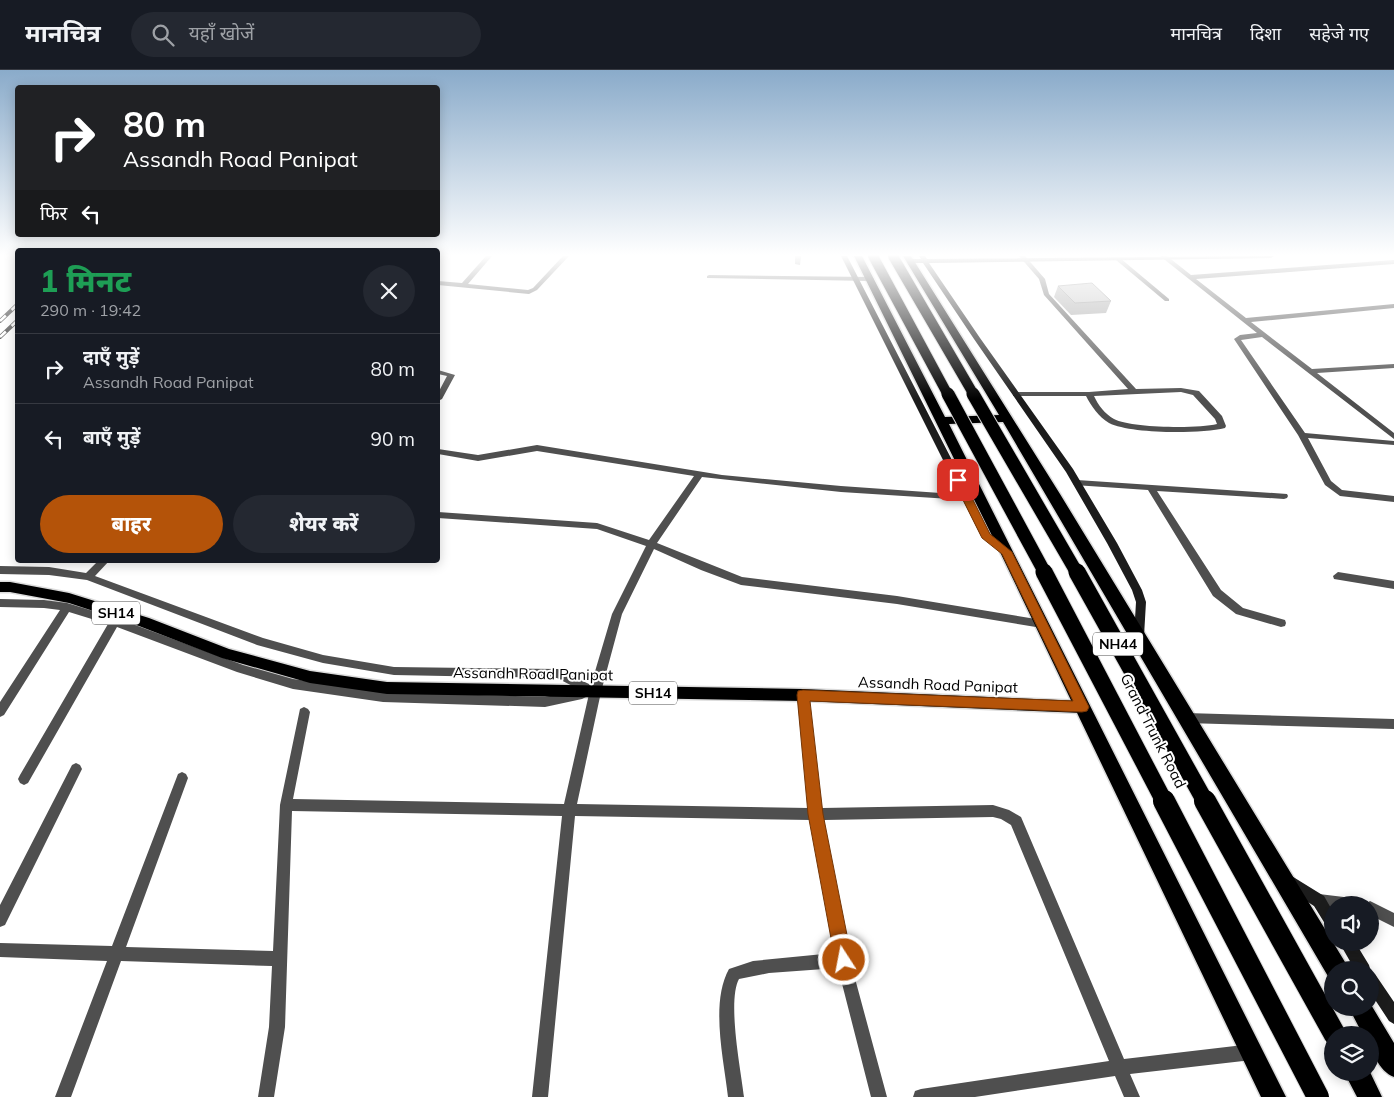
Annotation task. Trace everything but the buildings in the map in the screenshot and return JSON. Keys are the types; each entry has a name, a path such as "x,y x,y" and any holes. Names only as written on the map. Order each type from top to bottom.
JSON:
{"highway":[{"path":"878,304 941,421 1007,552 1274,1097"},
{"name":"Grand Trunk Road","path":"899,304 1052,586 1318,1097"},
{"name":"Grand Trunk Road","path":"921,304 1086,588 1331,1026"},
{"path":"942,304 1007,418 1332,961"},
{"path":"941,421 1007,418"},
{"path":"1365,1016 1394,1065"},
{"path":"1361,1081 1370,1097"}],"main road":[{"name":"Assandh Road Panipat","path":"0,587 10,587 69,598 144,622 227,654 310,677 387,688 803,695 1082,707"}],"street":[{"path":"876,304 986,536 1007,552"},
{"path":"950,304 1016,394 1077,483 1137,590 1141,602 1138,638"},
{"path":"1055,304 1134,391"},
{"path":"1225,304 1394,437"},
{"path":"1246,320 1394,306"},
{"path":"1263,335 1240,337 1238,339 1302,435 1328,483 1334,489 1345,494 1394,499"},
{"path":"1311,372 1394,366"},
{"path":"440,372 450,374 451,377 440,396"},
{"path":"1016,394 1090,394 1181,390 1196,393 1212,409 1222,426 1193,428 1122,424 1106,417 1092,401 1090,394"},
{"path":"1302,435 1394,443"},
{"path":"440,452 478,458 529,448 544,449 700,474 806,486 966,497"},
{"path":"540,1097 569,811 595,692 617,614 651,545 700,474"},
{"path":"1077,483 1284,496"},
{"path":"1152,488 1217,593 1240,611 1282,623"},
{"path":"440,515 597,526 621,532 723,575 754,583 897,600 1042,624"},
{"path":"88,577 102,563"},
{"path":"0,570 49,571 88,577 261,642 323,659 394,671 558,674 595,692"},
{"path":"1338,576 1394,585"},
{"path":"0,603 44,604 67,607 114,622 241,669 292,684 383,698 545,702 595,692"},
{"path":"0,712 67,607"},
{"path":"24,779 114,622"},
{"path":"803,695 816,814 844,960 879,1097"},
{"path":"266,1097 277,1027 286,805 304,712"},
{"path":"1186,718 1394,724"},
{"path":"0,920 76,769"},
{"path":"63,1097 182,778"},
{"path":"286,805 816,814 993,811 1004,814 1016,821 1132,1097"},
{"path":"1281,876 1318,901 1324,910"},
{"path":"1318,901 1324,902"},
{"path":"1379,912 1394,920"},
{"path":"0,950 280,960"},
{"path":"736,1097 726,997 730,979 735,974 751,968 844,960"},
{"path":"1379,993 1394,1016"},
{"path":"921,1097 1120,1067 1252,1052"}],"railway":[{"path":"0,321 15,307"},
{"path":"0,337 15,323"}],"route":[{"path":"844,960 816,814 803,695 1082,707 1007,552 986,536 958,480"}]}
